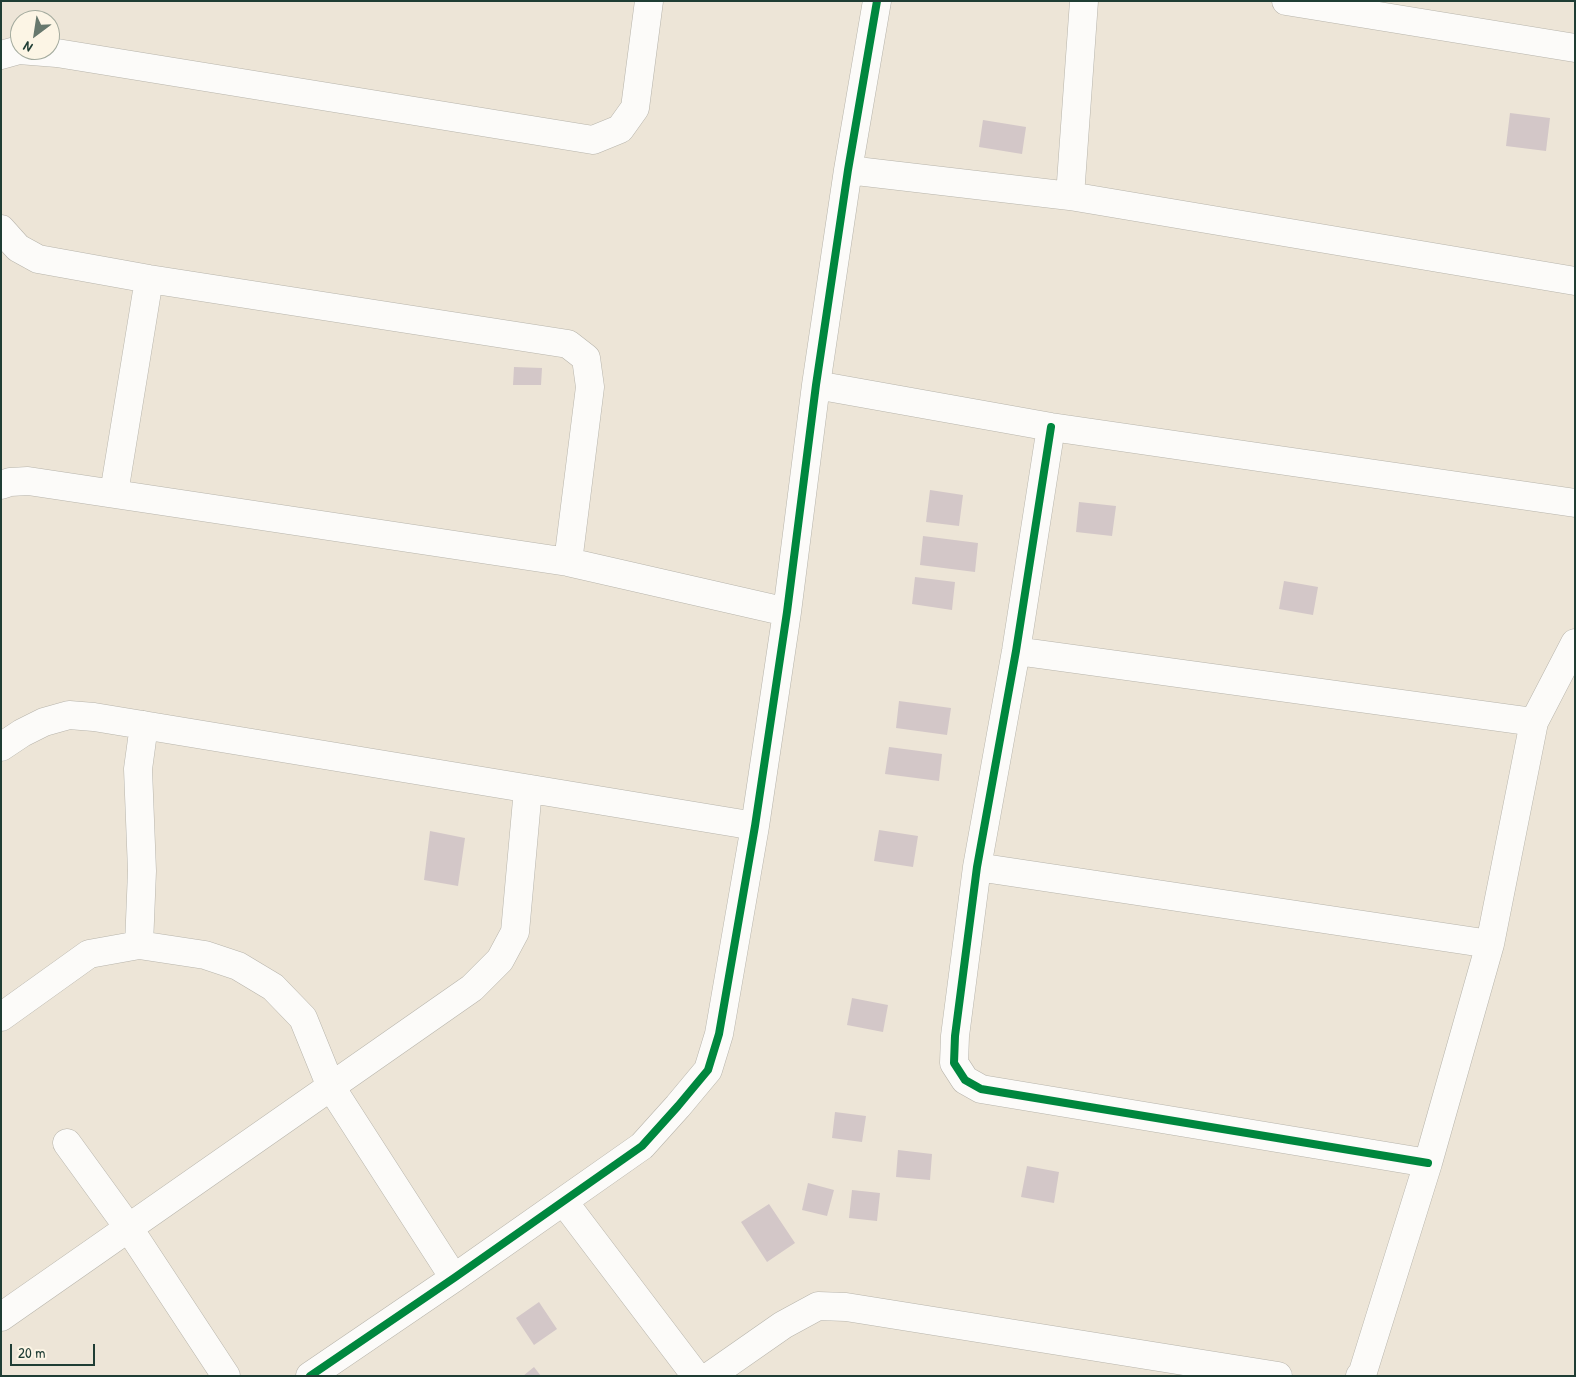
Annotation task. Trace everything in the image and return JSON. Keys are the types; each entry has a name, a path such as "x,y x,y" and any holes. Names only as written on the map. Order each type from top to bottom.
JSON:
{"street":[{"path":"1,55 20,50 57,53 593,140 620,129 635,108 649,1"},
{"path":"310,1376 564,1202 642,1146 708,1070 719,1034 754,826 787,612 816,385 848,170 878,1"},
{"path":"1070,196 1084,1"},
{"path":"1286,1 1575,48"},
{"path":"848,170 1070,196 1575,281"},
{"path":"1,229 18,248 38,259 149,279 568,344 586,358 590,387 568,562"},
{"path":"114,493 149,279"},
{"path":"816,385 1051,427 1575,502"},
{"path":"1051,427 1016,651 977,867 955,1036 954,1063 965,1080 981,1090 1428,1162"},
{"path":"1,485 10,482 28,481 568,562 787,612"},
{"path":"1360,1376 1362,1375 1428,1162 1490,944 1534,722 1575,643"},
{"path":"1016,651 1534,722"},
{"path":"1,747 22,733 44,722 69,715 94,717 754,826"},
{"path":"139,945 142,871 138,769 144,725"},
{"path":"1,1317 472,988 500,960 515,932 528,789"},
{"path":"977,867 1490,944"},
{"path":"1,1017 89,954 139,945 204,955 238,966 273,987 303,1018 331,1087 454,1278"},
{"path":"66,1143 128,1227 226,1376"},
{"path":"564,1202 696,1376"},
{"path":"710,1376 783,1325 818,1306 846,1307 1232,1372 1278,1376"}],"building":[{"path":"1510,113 1550,118 1546,151 1506,146"},
{"path":"983,120 1026,127 1022,154 979,147"},
{"path":"514,367 542,368 541,385 513,385"},
{"path":"930,490 963,495 959,526 926,522"},
{"path":"1079,502 1116,506 1112,536 1076,532"},
{"path":"923,536 978,543 975,572 920,565"},
{"path":"915,577 955,582 952,610 912,604"},
{"path":"1284,581 1318,587 1313,615 1279,609"},
{"path":"899,701 951,708 947,735 896,728"},
{"path":"889,747 942,754 939,781 885,774"},
{"path":"879,830 918,836 913,867 874,861"},
{"path":"430,831 465,838 458,886 424,880"},
{"path":"852,998 888,1005 883,1032 847,1025"},
{"path":"835,1112 866,1116 862,1142 832,1138"},
{"path":"898,1150 932,1154 930,1180 896,1177"},
{"path":"1027,1166 1059,1172 1054,1203 1021,1197"},
{"path":"808,1183 834,1190 827,1216 802,1210"},
{"path":"852,1190 880,1193 877,1221 849,1218"},
{"path":"769,1204 795,1243 767,1262 741,1222"},
{"path":"539,1302 557,1329 534,1345 516,1318"},
{"path":"534,1367 541,1376 523,1376"}],"cycle path":[{"path":"310,1376 642,1146 708,1070 719,1034 755,826 787,612 816,385 848,170 877,1"},
{"path":"1051,427 1016,651 977,867 955,1036 954,1063 965,1080 981,1089 1428,1163"}]}
